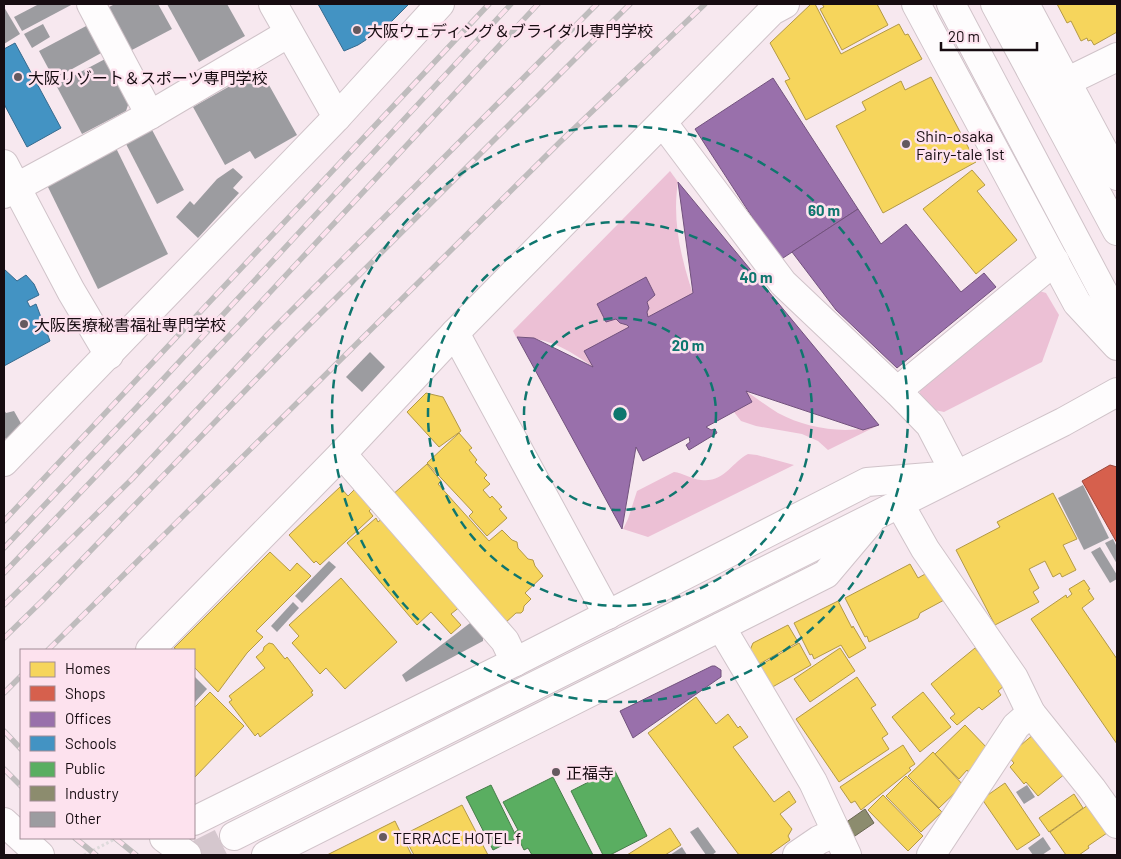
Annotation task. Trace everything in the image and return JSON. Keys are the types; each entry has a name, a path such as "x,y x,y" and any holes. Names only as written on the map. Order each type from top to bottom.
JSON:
{"street":[{"path":"91,4 150,115"},
{"path":"273,4 337,117"},
{"path":"4,462 337,117 440,4"},
{"path":"151,649 342,454 455,333 772,11 785,4"},
{"path":"916,4 1077,303 1117,346"},
{"path":"951,4 1117,318"},
{"path":"995,4 1117,231"},
{"path":"1025,4 1117,176"},
{"path":"109,355 8,181 150,115 289,33"},
{"path":"1066,82 1117,57"},
{"path":"663,123 783,283 897,391 930,425 956,475"},
{"path":"897,391 1055,261"},
{"path":"455,333 608,615"},
{"path":"234,836 956,475 1117,392"},
{"path":"342,454 505,641 515,662"},
{"path":"195,821 515,662 867,482 956,475"},
{"path":"266,855 826,574 888,509"},
{"path":"888,509 925,549 1014,678 1031,713 1092,789 1117,824"},
{"path":"721,628 813,782 842,843"},
{"path":"931,855 1016,726 1031,713"},
{"path":"4,822 20,837"},
{"path":"23,839 40,855"},
{"path":"165,839 187,855"},
{"path":"797,855 819,840 842,843"}],"path":[{"path":"84,855 115,839"}],"shaded area":[{"path":"670,171 678,182 676,215 680,248 688,280 699,311 593,367 557,345 538,339 516,337 513,331"},
{"path":"1036,290 1046,293 1059,315 1042,362 944,412 930,409 919,396 922,383"},
{"path":"746,391 778,413 802,423 841,430 854,430 879,425 828,450 818,441 802,434 756,426 741,421 726,402"},
{"path":"748,454 794,465 648,537 623,529 637,491 674,472 701,480 716,478"}],"building: Homes":[{"path":"811,4 815,4 841,54 899,24 905,35 908,34 922,59 806,120 785,81 790,79 770,43"},
{"path":"822,4 877,4 888,25 842,50 820,9 824,7"},
{"path":"1057,4 1117,4 1117,32 1094,45 1087,38 1081,41 1071,21 1067,23"},
{"name":"Shin-osaka Fairy-tale 1st","path":"931,77 976,162 883,213 836,126 866,110 862,102 901,81 905,90"},
{"path":"972,170 985,185 977,191 1017,240 976,274 923,209"},
{"path":"426,393 443,397 461,431 439,447 407,412"},
{"path":"459,433 472,448 469,450 477,460 475,462 487,475 484,478 490,484 483,490 490,498 492,496 502,507 499,509 507,518 487,536 469,516 473,512 427,463"},
{"path":"427,464 441,481 438,484 489,541 502,530 512,540 517,542 518,548 528,559 533,560 543,576 525,593 531,599 524,606 523,611 516,613 504,624 391,496"},
{"path":"340,487 348,496 357,487 375,505 369,511 373,516 320,565 316,561 314,563 289,535"},
{"path":"1053,493 1077,539 1063,545 1076,570 1062,577 1060,573 1053,577 1045,561 1029,569 1039,588 1033,592 1039,602 995,625 956,550 1000,527 997,522"},
{"path":"384,517 461,606 451,614 461,625 451,634 431,612 417,625 347,543 376,518 378,522"},
{"path":"270,552 290,571 297,563 311,576 256,631 263,637 247,653 218,692 195,668 195,649 174,648"},
{"path":"910,564 918,578 927,573 935,589 939,587 946,599 920,613 918,618 869,642 845,598"},
{"path":"341,578 397,642 345,689 326,668 320,674 292,643 299,636 289,625"},
{"path":"1084,580 1094,599 1082,608 1117,659 1117,744 1031,619 1066,595 1067,598 1072,594 1069,589"},
{"path":"838,601 852,628 853,626 866,648 849,658 841,645 814,659 812,654 810,655 794,623"},
{"path":"788,625 798,642 754,667 748,655 753,643"},
{"path":"269,643 273,644 285,659 287,657 313,691 311,692 313,695 260,737 258,733 255,736 229,702 232,700 229,696 265,668 256,657"},
{"path":"799,643 811,665 769,689 757,667"},
{"path":"840,648 855,671 810,702 794,679"},
{"path":"975,648 1005,685 998,691 1001,695 982,710 979,707 957,725 950,718 955,714 931,684"},
{"path":"857,677 876,705 871,708 888,734 882,738 889,749 839,782 796,719"},
{"path":"210,692 244,726 195,777 195,707"},
{"path":"923,692 951,727 920,752 892,717"},
{"path":"696,697 716,724 728,714 738,728 740,726 748,737 733,747 774,802 789,791 796,802 780,814 792,829 788,836 790,840 769,855 739,855 648,733"},
{"path":"965,725 989,750 970,774 967,770 959,779 935,754"},
{"path":"1034,734 1066,773 1038,796 1026,782 1024,784 1010,767 1014,763 1008,756"},
{"path":"903,745 915,764 909,768 911,770 861,810 855,801 851,803 840,787"},
{"path":"933,752 963,785 939,808 908,776"},
{"path":"906,776 942,812 921,832 886,796"},
{"path":"1005,783 1040,835 1017,850 982,799"},
{"path":"1074,794 1083,808 1049,832 1039,818"},
{"path":"883,795 923,836 908,851 868,810"},
{"path":"462,805 488,855 414,855 405,838 407,837 405,834"},
{"path":"1088,805 1107,833 1088,846 1089,848 1079,855 1066,855 1050,832"},
{"name":"TERRACE HOTEL f","path":"395,821 413,855 327,855"},
{"path":"670,828 681,845 665,855 627,855"}],"building: Shops":[{"path":"1110,465 1117,467 1117,543 1082,481"}],"building: Offices":[{"path":"773,78 858,209 780,260 695,129"},
{"path":"678,182 879,425 863,430 746,391 752,402 706,427 711,430 715,429 717,433 689,450 686,445 690,442 689,437 643,461 636,447 622,529 517,337 534,338 593,367 584,351 629,327 616,319 606,322 597,304 646,277 655,295 647,302 649,308 647,312 648,317 693,293"},
{"path":"858,209 881,244 906,224 961,292 984,273 996,287 897,368 836,310 792,252"},
{"path":"712,666 721,670 721,677 633,738 620,711"}],"building: Schools":[{"name":"大阪ウェディング＆ブライダル専門学校","path":"318,4 409,4 388,25 358,45 344,51"},
{"name":"大阪リゾート＆スポーツ専門学校","path":"15,43 61,128 27,147 4,104 4,49"},
{"name":"大阪医療秘書福祉専門学校","path":"4,269 17,281 26,275 34,284 39,295 27,301 30,307 36,304 50,341 4,366"}],"building: Public":[{"path":"614,769 647,836 610,855 603,855 571,791"},
{"path":"553,777 593,855 532,855 528,848 524,850 515,832 518,830 503,802"},
{"path":"491,785 517,838 493,850 466,797"}],"building: Industry":[{"path":"865,809 874,823 852,838 845,823"}],"building: Other":[{"path":"39,4 73,4 22,31 14,17"},
{"path":"115,4 158,4 172,29 130,51 107,8"},
{"path":"167,4 227,4 245,36 199,62"},
{"path":"4,7 20,34 4,44"},
{"path":"43,24 50,37 32,48 24,34"},
{"path":"88,25 103,52 54,79 39,51"},
{"path":"107,58 130,99 126,111 82,134 56,85"},
{"path":"260,69 297,135 255,159 250,151 225,165 193,107"},
{"path":"151,128 184,190 157,204 125,142"},
{"path":"116,148 168,254 98,289 46,183"},
{"path":"233,168 243,177 233,188 239,193 198,238 176,217 190,201 194,205 217,179"},
{"path":"370,352 385,367 362,392 346,377"},
{"path":"4,410 6,413 14,411 23,427 7,443 4,435"},
{"path":"1083,485 1109,538 1084,550 1058,498"},
{"path":"1113,539 1117,547 1117,564 1105,543"},
{"path":"1100,547 1117,575 1117,579 1110,583 1091,552"},
{"path":"329,561 336,567 302,603 295,596"},
{"path":"293,602 299,608 277,632 271,626"},
{"path":"474,620 483,630 483,641 406,682 402,675"},
{"path":"195,677 207,689 195,702"},
{"path":"1027,785 1035,797 1024,804 1016,792"},
{"path":"698,827 716,852 712,855 706,855 690,832"},
{"path":"1043,837 1051,849 1042,855 1033,855 1028,848"},
{"path":"682,847 687,855 670,855"}],"tunnel":[{"path":"196,855 234,836"}],"railway":[{"path":"4,521 489,4"},
{"path":"4,548 511,4"},
{"path":"4,573 248,316 538,4"},
{"path":"4,605 132,479 268,334 597,4"},
{"path":"4,638 296,338 630,4"},
{"path":"49,649 560,142 705,4"},
{"path":"4,693 20,677"},
{"path":"4,731 20,748"},
{"path":"4,769 20,785"},
{"path":"76,839 96,855"},
{"path":"116,839 136,855"}],"place":[{"name":"大阪ウェディング＆ブライダル専門学校","path":"357,30"},
{"name":"大阪リゾート＆スポーツ専門学校","path":"18,77"},
{"name":"Shin-osaka Fairy-tale 1st","path":"906,144"},
{"name":"大阪医療秘書福祉専門学校","path":"24,324"},
{"name":"正福寺","path":"556,772"},
{"name":"TERRACE HOTEL f","path":"383,837"}]}
